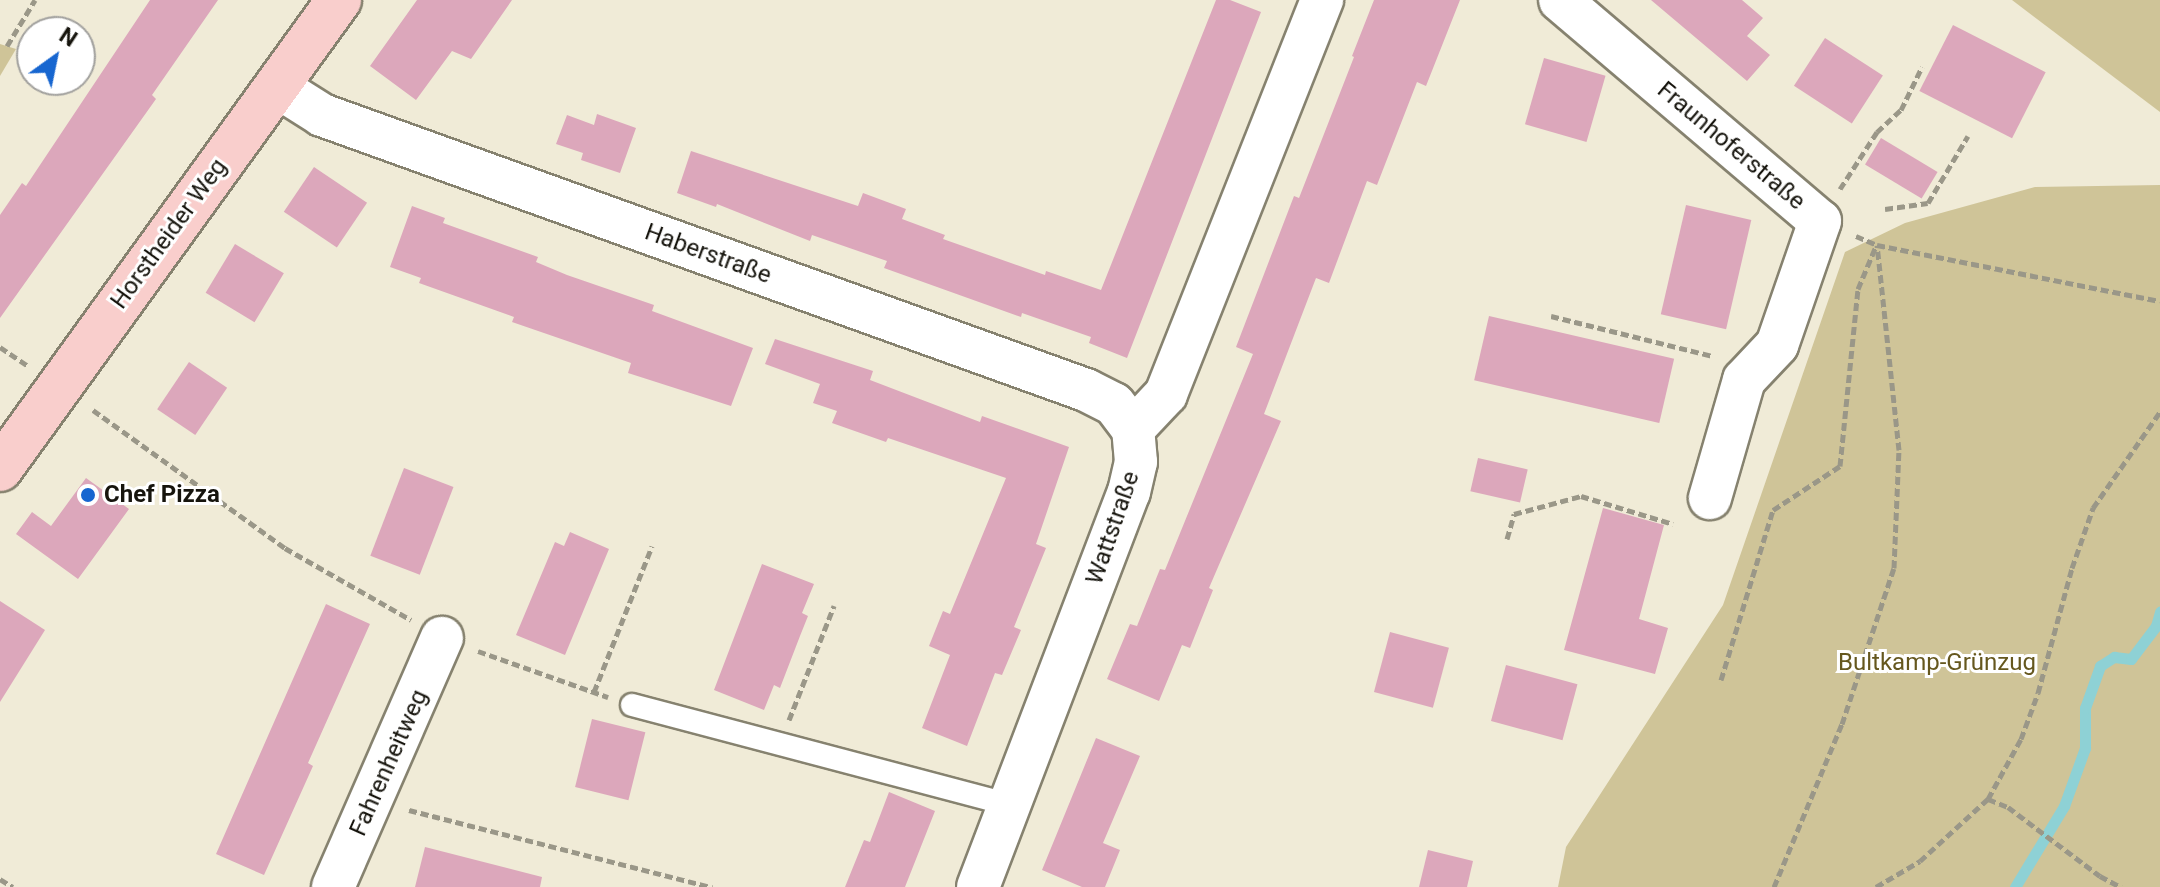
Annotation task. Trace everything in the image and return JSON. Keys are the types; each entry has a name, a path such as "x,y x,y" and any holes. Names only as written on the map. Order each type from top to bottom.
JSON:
{"street":[{"name":"Horstheider Weg","path":"0,469 339,0"},
{"path":"1133,429 1166,394 1322,0"},
{"name":"Fraunhoferstraße","path":"1560,0 1820,221 1777,345 1744,380 1710,498"},
{"name":"Haberstraße","path":"276,86 322,115 1086,390 1114,404 1133,429"},
{"name":"Wattstraße","path":"978,887 1129,492 1136,462 1133,429"},
{"name":"Fahrenheitweg","path":"333,887 442,638"}],"lane":[{"path":"632,705 1011,805"}],"path":[{"path":"7,46 35,0"},
{"path":"1922,67 1901,110 1877,132 1820,221 1877,245 2160,301"},
{"path":"1885,209 1928,203 1968,136"},
{"path":"1721,680 1773,510 1840,466 1858,289 1877,245"},
{"path":"1774,887 1842,724 1894,568 1899,450 1877,245"},
{"path":"1551,316 1757,366"},
{"path":"58,386 285,548 442,638 632,705"},
{"path":"1876,887 1920,861 1988,799 2021,739 2038,693 2072,568 2093,508 2160,412"},
{"path":"1507,539 1514,514 1581,496 1673,524"},
{"path":"594,692 652,546"},
{"path":"779,744 834,606"},
{"path":"1988,799 2008,807 2121,887"},
{"path":"373,801 712,887"},
{"path":"0,879 13,887"}],"green space":[{"path":"2012,0 2160,0 2160,112"},
{"path":"0,44 16,49 0,76"},
{"name":"Bultkamp-Grünzug","path":"2160,185 2160,887 1558,887 1566,847 1723,605 1845,252 1905,223 2035,187"}],"building":[{"path":"150,0 218,0 152,95 156,99 0,318 0,215 22,183 26,186 86,96 96,96 96,81"},
{"path":"417,0 512,0 471,59 452,51 416,100 370,66"},
{"path":"1216,0 1230,0 1261,12 1127,358 1089,343 1091,337 1022,313 1021,317 884,268 887,261 812,235 810,241 717,204 716,207 677,193 691,151 858,206 863,193 906,209 902,219 945,235 943,239 1045,275 1046,271 1101,290"},
{"path":"1374,0 1460,0 1426,86 1417,82 1377,185 1367,181 1329,283 1316,278 1264,414 1281,421 1209,588 1213,590 1190,648 1182,645 1159,701 1107,679 1130,624 1137,626 1160,569 1165,570 1253,354 1236,347 1294,196 1299,198"},
{"path":"1651,0 1742,0 1763,18 1747,36 1770,55 1747,81"},
{"path":"1953,25 2046,72 2012,138 1919,91"},
{"path":"1825,38 1883,76 1852,123 1794,86"},
{"path":"1544,58 1606,76 1587,142 1525,124"},
{"path":"597,114 636,128 620,173 581,160 583,153 556,144 567,115 594,125"},
{"path":"1881,138 1938,172 1922,199 1865,165"},
{"path":"314,167 367,203 337,248 284,212"},
{"path":"1686,205 1751,220 1726,329 1661,314"},
{"path":"412,206 445,218 443,223 538,257 536,262 567,275 654,305 652,311 753,348 731,406 628,373 631,363 512,322 514,317 419,283 421,278 390,267"},
{"path":"235,244 284,273 255,322 206,293"},
{"path":"1489,316 1674,359 1659,423 1474,380"},
{"path":"775,339 873,371 870,380 980,422 982,416 1069,447 1036,544 1046,548 1014,627 1021,630 1002,675 995,673 967,746 922,728 950,655 929,646 943,611 950,614 1006,478 888,438 886,442 832,423 837,411 813,403 820,384 765,364"},
{"path":"189,362 227,388 195,435 157,409"},
{"path":"1478,458 1528,469 1520,503 1470,491"},
{"path":"404,468 453,487 420,575 370,556"},
{"path":"86,478 129,509 78,579 16,534 32,512 51,526"},
{"path":"1603,508 1664,525 1639,619 1668,628 1655,674 1564,650"},
{"path":"570,532 609,549 565,655 516,635 555,542 564,546"},
{"path":"762,564 814,584 802,613 808,616 780,688 774,685 764,710 714,690"},
{"path":"0,601 45,630 0,702"},
{"path":"326,604 370,624 308,763 313,766 264,875 216,854"},
{"path":"1390,632 1449,648 1433,708 1374,692"},
{"path":"1506,665 1577,684 1562,740 1491,721"},
{"path":"592,719 645,732 628,800 575,787"},
{"path":"1096,738 1140,756 1103,843 1120,850 1105,887 1082,887 1042,870"},
{"path":"889,792 935,811 905,887 845,887 864,840 870,842"},
{"path":"425,847 542,877 540,887 415,887"},
{"path":"1428,850 1473,861 1467,887 1419,887"}],"waterway":[{"path":"2015,887 2064,806 2085,748 2085,708 2100,666 2114,657 2131,659 2156,626 2160,612"}],"place":[{"name":"Chef Pizza","path":"88,495"}]}
